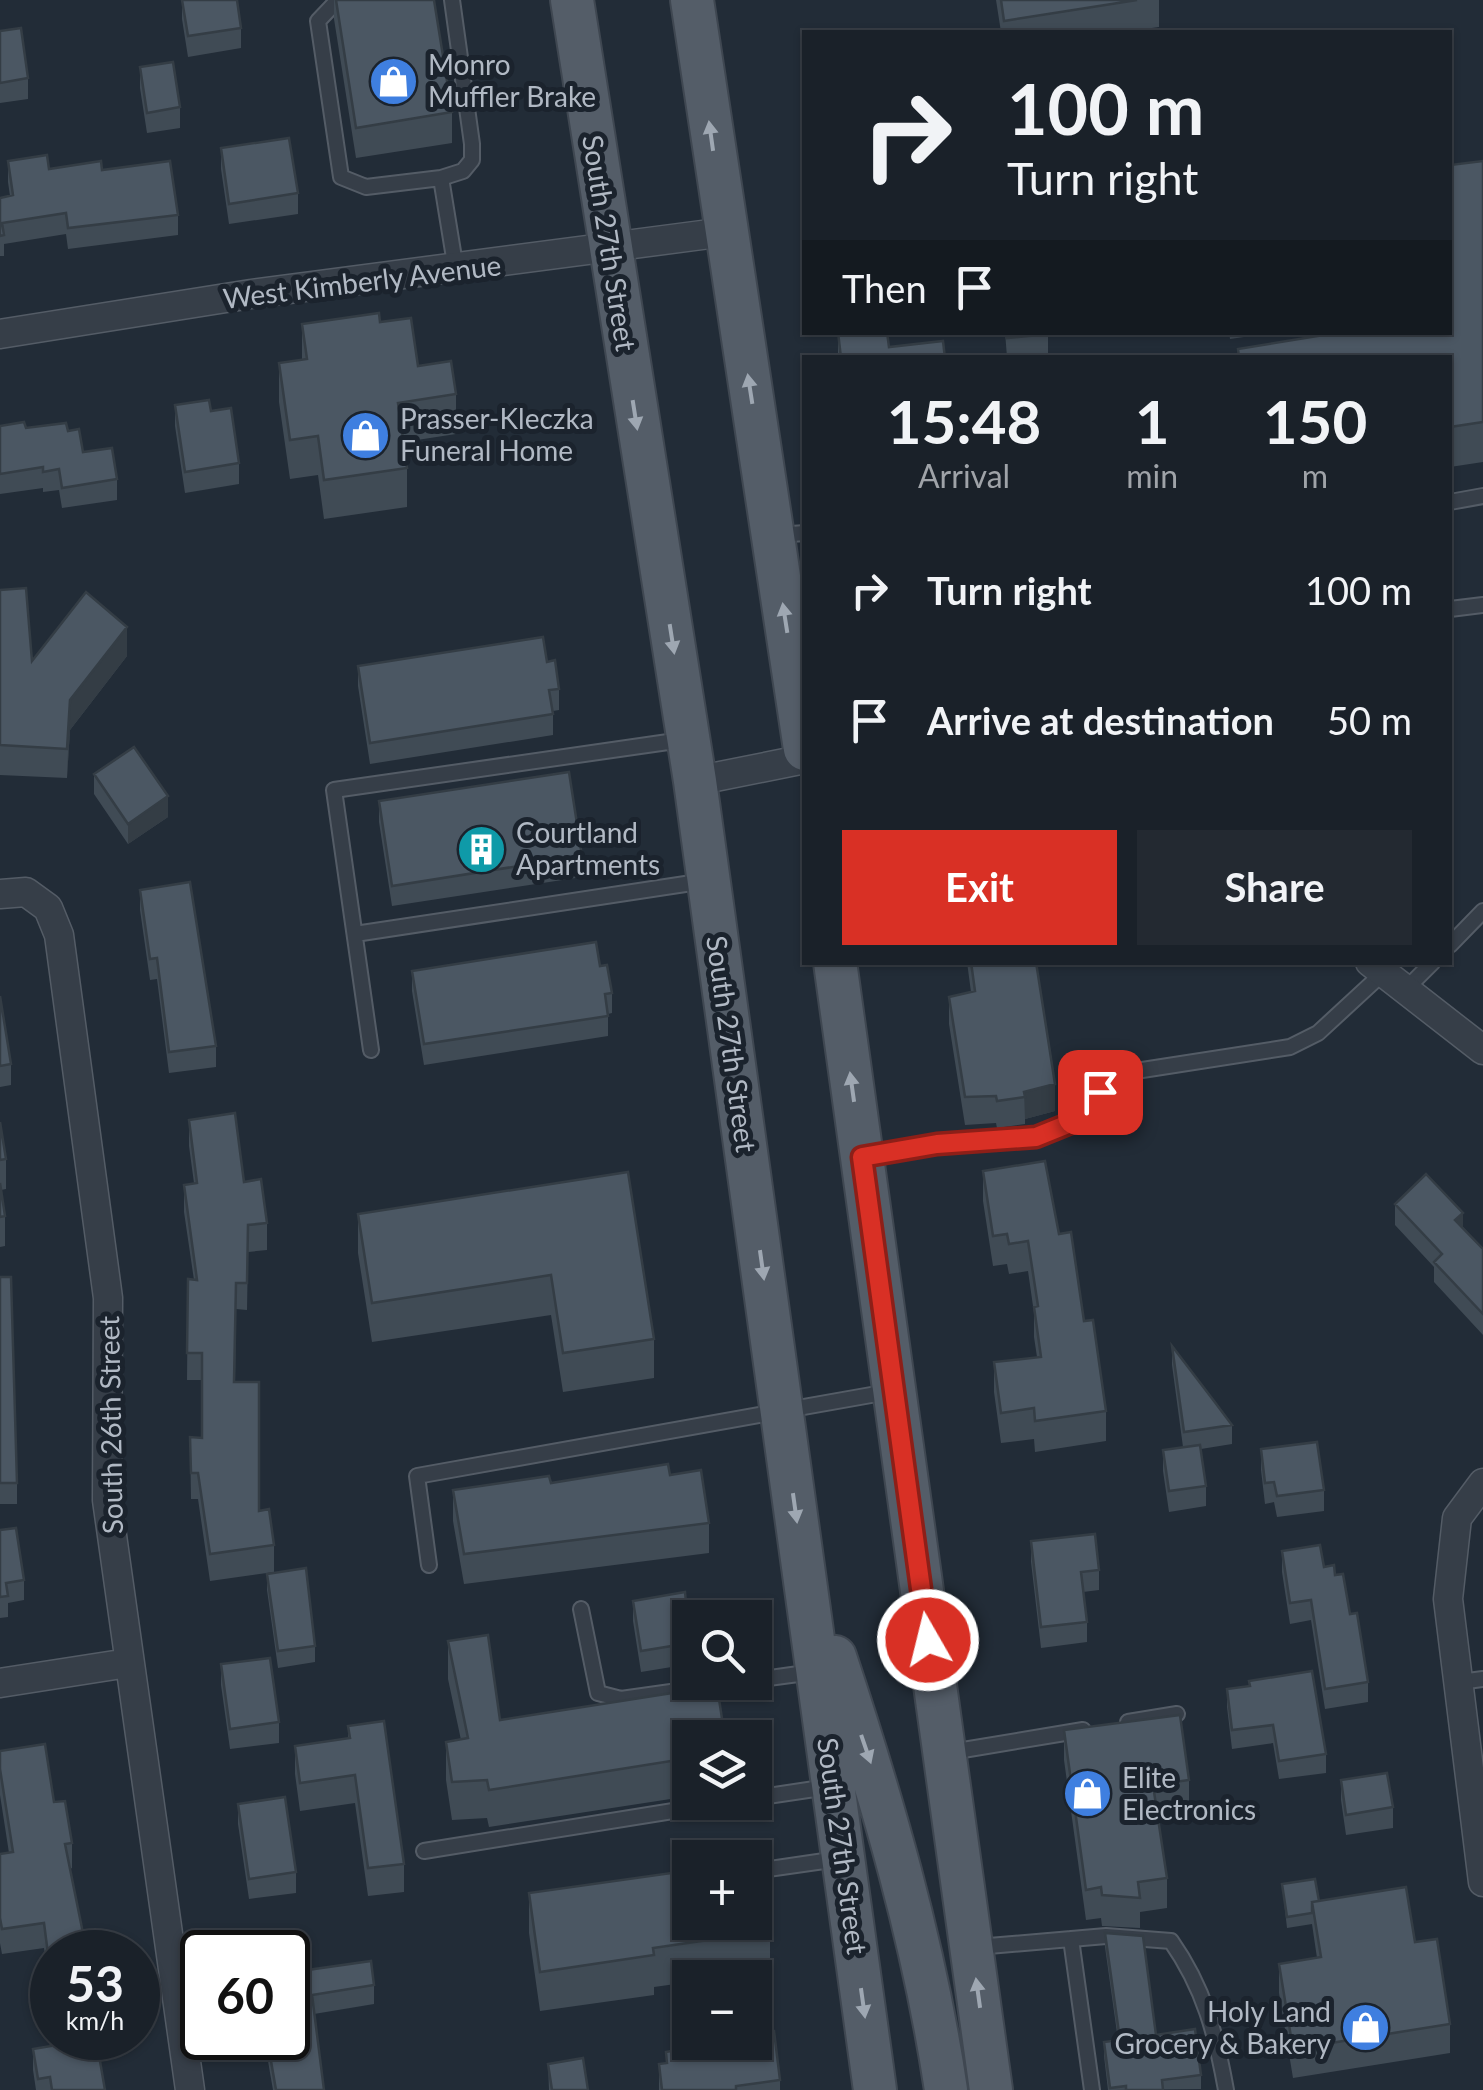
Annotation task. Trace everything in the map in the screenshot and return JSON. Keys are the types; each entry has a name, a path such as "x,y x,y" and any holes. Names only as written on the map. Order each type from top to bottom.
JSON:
{"main road":[{"name":"South 27th Street","path":"572,0 608,250 695,782 802,1557 828,1670 833,1786 876,2090"},
{"path":"692,0 725,232 788,534 802,711"},
{"path":"835,965 991,2090"},
{"path":"828,1670 876,1780 934,2005 946,2090"}],"street":[{"name":"West Kimberly Avenue","path":"0,334 251,294 725,232"},
{"path":"695,782 802,761"},
{"name":"South 26th Street","path":"13,893 48,908 59,935 108,1298 107,1500 190,2090"},
{"path":"1386,975 1483,1050"},
{"path":"1483,1484 1456,1518 1448,1599 1471,1680 1483,1882"},
{"path":"0,1683 128,1664"}],"lane":[{"path":"338,0 318,22 342,177 366,187 441,178 462,172 472,160 452,0"},
{"path":"441,178 456,270"},
{"path":"1452,502 1483,496"},
{"path":"1452,609 1483,605"},
{"path":"371,1050 334,790 688,739"},
{"path":"355,934 708,881"},
{"path":"1452,943 1483,912"},
{"path":"862,1157 937,1144 1036,1137 1078,1120 1100,1092 1123,1073 1290,1047 1318,1033 1386,975 1422,965"},
{"path":"429,1566 417,1476 894,1392"},
{"path":"581,1609 598,1693 621,1699 672,1692"},
{"path":"772,1678 828,1670"},
{"path":"1118,1724 1177,1714"},
{"path":"944,1753 1098,1727"},
{"path":"772,1795 833,1786"},
{"path":"424,1851 672,1811"},
{"path":"772,1869 844,1858"},
{"path":"971,1948 1071,1939 1170,1941 1196,1978 1215,2030 1226,2090"},
{"path":"1071,1939 1092,2090"}],"building":[{"path":"182,0 237,0 241,28 188,36"},
{"name":"Monro Muffler Brake","path":"336,0 434,0 452,112 356,128"},
{"path":"1001,0 1137,0 1004,21"},
{"path":"21,28 28,78 0,83 0,31"},
{"path":"173,62 180,107 147,113 140,67"},
{"path":"289,138 298,193 229,204 221,148"},
{"path":"47,155 49,169 101,161 102,170 170,161 178,215 68,228 66,213 2,223 4,235 0,236 0,198 13,195 8,161"},
{"path":"1483,161 1483,422 1452,427 1452,355 1239,355 1238,349 1324,335 1452,335 1452,165"},
{"name":"Prasser-Kleczka Funeral Home","path":"379,313 380,322 411,318 418,366 451,361 456,394 398,403 407,468 324,480 318,436 290,440 279,363 307,359 302,324"},
{"path":"838,335 887,335 889,347 943,341 945,355 841,355"},
{"path":"209,400 211,411 231,408 239,463 185,472 175,405"},
{"path":"24,422 26,428 66,423 68,431 79,429 83,452 112,448 117,479 62,488 59,469 43,472 43,467 0,474 0,426"},
{"path":"26,588 32,661 86,592 127,627 70,700 67,749 0,745 0,590"},
{"path":"543,637 547,662 555,660 559,689 549,690 553,714 370,743 358,666"},
{"path":"134,747 168,796 128,824 94,774"},
{"name":"Courtland Apartments","path":"569,772 582,856 392,886 379,801"},
{"path":"190,882 216,1046 169,1052 157,958 150,959 140,890"},
{"path":"596,942 600,966 607,965 612,993 605,994 608,1016 424,1044 412,971"},
{"path":"971,965 1036,965 1055,1084 1024,1092 1025,1097 997,1101 996,1096 965,1097 949,997 975,991"},
{"path":"0,996 11,1064 0,1066"},
{"path":"235,1113 244,1182 261,1179 267,1223 248,1225 247,1283 236,1283 234,1382 259,1382 259,1511 269,1509 274,1545 210,1554 198,1473 191,1473 190,1437 202,1438 202,1353 187,1353 188,1279 197,1280 184,1185 197,1183 189,1120"},
{"path":"0,1122 6,1159 0,1160"},
{"path":"1045,1161 1059,1234 1071,1232 1084,1321 1093,1320 1106,1411 1035,1421 1034,1408 1001,1413 994,1362 1041,1357 1034,1307 1038,1306 1028,1241 1009,1244 1007,1234 993,1236 983,1171"},
{"path":"628,1172 654,1339 563,1353 551,1275 372,1303 358,1214"},
{"path":"1426,1174 1463,1213 1455,1220 1483,1249 1483,1314 1434,1262 1442,1254 1395,1204"},
{"path":"0,1183 5,1216 0,1217"},
{"path":"0,1277 11,1277 17,1483 0,1483"},
{"path":"1172,1346 1214,1401 1232,1425 1184,1432"},
{"path":"1317,1442 1324,1490 1277,1496 1274,1482 1265,1483 1261,1449"},
{"path":"1200,1445 1206,1486 1169,1491 1163,1450"},
{"path":"668,1464 670,1475 701,1470 709,1523 464,1554 453,1490 549,1476 551,1483"},
{"path":"16,1528 24,1580 6,1583 8,1596 0,1597 0,1530"},
{"path":"1095,1534 1099,1570 1081,1572 1087,1622 1041,1627 1031,1541"},
{"path":"1320,1545 1324,1567 1334,1565 1335,1575 1343,1574 1350,1614 1357,1613 1368,1682 1325,1689 1311,1600 1290,1603 1282,1551"},
{"path":"306,1568 315,1646 278,1651 267,1574"},
{"path":"685,1592 686,1600 672,1600 672,1646 641,1651 633,1601"},
{"path":"488,1635 500,1720 672,1693 672,1700 719,1700 722,1720 672,1720 672,1761 489,1790 487,1780 452,1782 446,1742 468,1738 448,1641"},
{"path":"270,1658 279,1722 230,1729 221,1664"},
{"path":"1312,1671 1326,1754 1279,1761 1273,1725 1232,1730 1227,1689 1250,1686 1249,1681"},
{"path":"1180,1715 1189,1780 1153,1785 1167,1878 1138,1882 1140,1898 1102,1895 1101,1887 1086,1890 1064,1730"},
{"path":"384,1721 404,1864 368,1868 355,1775 300,1783 295,1746 350,1738 348,1726"},
{"path":"45,1744 54,1802 65,1801 72,1843 65,1844 82,1930 45,1930 44,1923 2,1929 0,1854 13,1852 0,1751"},
{"path":"1387,1773 1393,1807 1346,1815 1341,1780"},
{"path":"285,1797 296,1872 249,1879 238,1804"},
{"path":"672,1873 672,1940 708,1940 653,1948 654,1955 540,1972 529,1893"},
{"path":"1315,1879 1319,1901 1312,1902 1312,1913 1287,1917 1282,1884"},
{"path":"1406,1887 1415,1942 1437,1939 1450,2024 1293,2049 1279,1964 1321,1957 1312,1902"},
{"path":"1105,1933 1143,1936 1156,2035 1195,2029 1201,2075 1162,2080 1163,2090 1110,2088 1104,2042 1120,2040"},
{"path":"371,1961 374,1985 312,1995 324,2090 276,2090 271,2060 310,2060 310,1970"},
{"path":"772,2031 780,2080 736,2086 736,2090 662,2090 659,2064 667,2063 666,2052 672,2051 672,2060 772,2060"},
{"path":"583,2058 588,2090 552,2090 548,2064"},
{"path":"35,2060 100,2060 105,2090 52,2090 50,2077 38,2079"}],"place":[{"name":"Monro Muffler Brake","path":"393,81"},
{"name":"Prasser-Kleczka Funeral Home","path":"365,435"},
{"name":"Courtland Apartments","path":"481,849"},
{"name":"Elite Electronics","path":"1087,1794"},
{"name":"Holy Land Grocery & Bakery","path":"1366,2028"}],"route":[{"path":"928,1640 862,1157 937,1144 1036,1137 1078,1120 1100,1092"}]}
